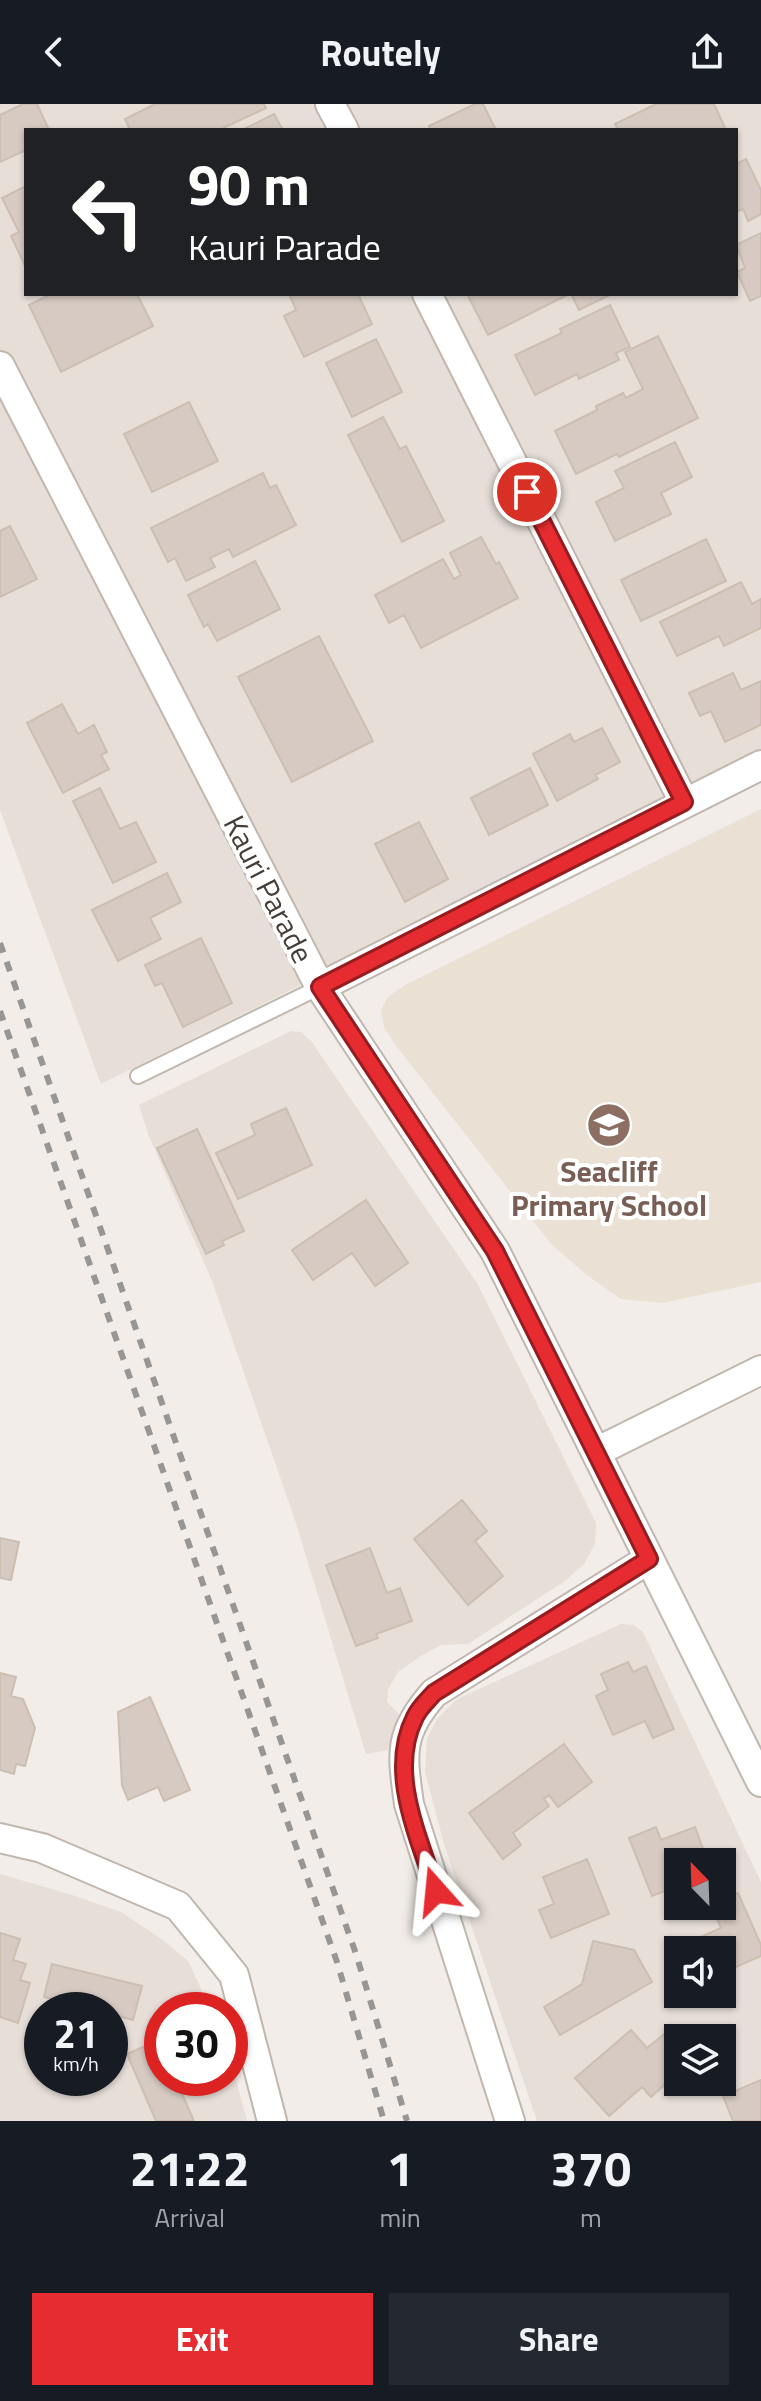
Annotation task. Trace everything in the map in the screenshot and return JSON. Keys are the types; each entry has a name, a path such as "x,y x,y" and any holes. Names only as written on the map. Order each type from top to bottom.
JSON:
{"street":[{"path":"330,104 343,128"},
{"path":"428,296 684,802"},
{"name":"Kauri Parade","path":"0,366 320,987 495,1251 761,1782"},
{"path":"320,987 761,765"},
{"path":"596,1452 761,1370"},
{"path":"510,2121 409,1804 403,1759 407,1737 416,1714 434,1693 649,1559"},
{"path":"0,1838 42,1848 178,1906 234,1975 272,2121"}],"lane":[{"path":"138,1076 320,987"}],"shaded area":[{"path":"0,104 761,104 761,757 101,1084 0,810"},
{"name":"Seacliff Primary School","path":"761,809 761,1282 662,1303 621,1299 552,1245 394,1043 384,1027 381,1010 388,997 405,985"},
{"path":"291,1031 301,1032 311,1041 477,1283 596,1523 595,1544 584,1564 565,1581 468,1644 441,1645 398,1672 388,1689 387,1702 401,1716 387,1750 366,1754 296,1523 212,1281 148,1134 139,1105"},
{"path":"621,1624 633,1625 643,1632 761,1882 761,2121 537,2121 444,1844 425,1772 427,1739 437,1719 457,1699"},
{"path":"0,1874 121,1912 188,1961 203,1992 144,1992 144,2096 240,2096 247,2121 0,2121"}],"building":[{"path":"23,104 37,104 48,128 24,128 24,151 0,162 0,115"},
{"path":"155,104 264,104 266,108 223,128 129,128 125,119"},
{"path":"475,104 483,104 495,128 430,128"},
{"path":"656,104 714,104 725,128 617,128 615,124"},
{"path":"274,114 282,128 246,128"},
{"path":"746,159 761,190 761,214 748,221 743,209 738,211 738,163"},
{"path":"24,187 24,264 11,236 19,232 2,198"},
{"path":"761,233 761,296 750,301 738,274 745,268 738,244"},
{"path":"47,296 138,296 153,326 61,372 29,305"},
{"path":"290,296 359,296 372,324 304,357 284,316 296,310"},
{"path":"468,296 565,296 488,335"},
{"path":"572,296 608,296 579,310"},
{"path":"610,305 630,347 616,353 619,360 579,379 577,374 535,395 515,355 562,333 560,329"},
{"path":"658,336 698,418 619,457 617,454 576,474 555,431 623,393 626,398 643,389 625,352"},
{"path":"376,339 402,392 352,417 326,363"},
{"path":"189,402 218,461 152,492 124,434"},
{"path":"383,417 400,449 406,446 444,521 402,542 348,435"},
{"path":"675,442 692,477 661,493 671,514 615,541 596,502 624,488 615,471"},
{"path":"263,473 270,488 276,485 296,525 233,557 229,549 210,558 215,567 186,581 175,558 168,562 151,528"},
{"path":"10,526 37,579 0,597 0,531"},
{"path":"481,537 496,564 499,562 518,598 421,648 404,615 389,623 375,595 443,559 454,579 461,575 450,553"},
{"path":"706,539 726,581 641,621 621,580"},
{"path":"255,561 280,609 217,641 208,624 204,627 188,595"},
{"path":"741,582 752,604 761,599 761,628 724,646 719,636 677,656 660,622"},
{"path":"319,636 373,741 292,782 238,677"},
{"path":"733,673 741,690 761,681 761,725 725,742 711,711 700,716 689,693"},
{"path":"62,704 78,734 94,725 107,752 101,755 109,769 63,793 27,723"},
{"path":"602,728 620,762 595,775 598,779 557,801 533,754 570,734 574,742"},
{"path":"530,768 548,805 489,835 471,798"},
{"path":"100,788 120,829 136,822 156,862 113,883 73,801"},
{"path":"419,822 448,879 405,902 375,844"},
{"path":"167,873 181,902 150,918 161,939 118,961 92,910"},
{"path":"201,938 232,1003 183,1027 162,983 155,986 145,965"},
{"path":"286,1108 312,1165 238,1199 216,1153 255,1135 251,1124"},
{"path":"197,1129 244,1231 222,1241 224,1245 206,1254 157,1148"},
{"path":"366,1200 408,1263 375,1286 352,1253 313,1280 292,1250"},
{"path":"462,1500 487,1531 475,1541 503,1576 468,1605 414,1539"},
{"path":"0,1538 19,1542 11,1580 0,1578"},
{"path":"370,1548 387,1593 400,1588 412,1621 376,1634 378,1638 356,1646 326,1565"},
{"path":"628,1662 633,1672 646,1666 674,1729 653,1738 645,1721 613,1735 596,1696 608,1690 601,1674"},
{"path":"0,1673 16,1677 11,1696 23,1699 35,1728 25,1766 16,1764 14,1774 0,1770"},
{"path":"150,1697 190,1790 164,1801 158,1787 128,1800 122,1785 118,1712"},
{"path":"564,1744 592,1782 558,1807 549,1795 544,1799 549,1806 513,1833 521,1845 503,1859 469,1813"},
{"path":"656,1827 661,1840 695,1827 703,1848 664,1848 664,1891 652,1896 629,1838"},
{"path":"587,1859 609,1914 551,1938 539,1910 554,1904 543,1877"},
{"path":"736,1894 761,1945 761,1956 736,1967 736,1936 703,1936 721,1928 717,1920 736,1920"},
{"path":"0,1933 20,1939 13,1960 26,1964 20,1980 30,1983 27,1992 24,1992 18,2023 0,2017"},
{"path":"593,1941 634,1950 652,1982 560,2035 544,2007 582,1984"},
{"path":"52,1964 142,1986 133,2020 128,2019 128,1992 45,1992"},
{"path":"631,2030 647,2048 664,2034 664,2085 651,2097 642,2087 609,2116 575,2078"},
{"path":"144,2047 144,2093 128,2056"},
{"path":"761,2080 761,2121 733,2121 723,2096 736,2096 736,2091"},
{"path":"145,2096 183,2096 194,2121 156,2121"}],"railway":[{"path":"0,943 356,1954 407,2121"},
{"path":"0,1011 337,1962 384,2121"}],"place":[{"name":"Seacliff Primary School","path":"609,1125"}],"route":[{"path":"436,1891 409,1804 403,1759 416,1714 434,1693 649,1559 495,1251 320,987 684,802 527,492"}]}
